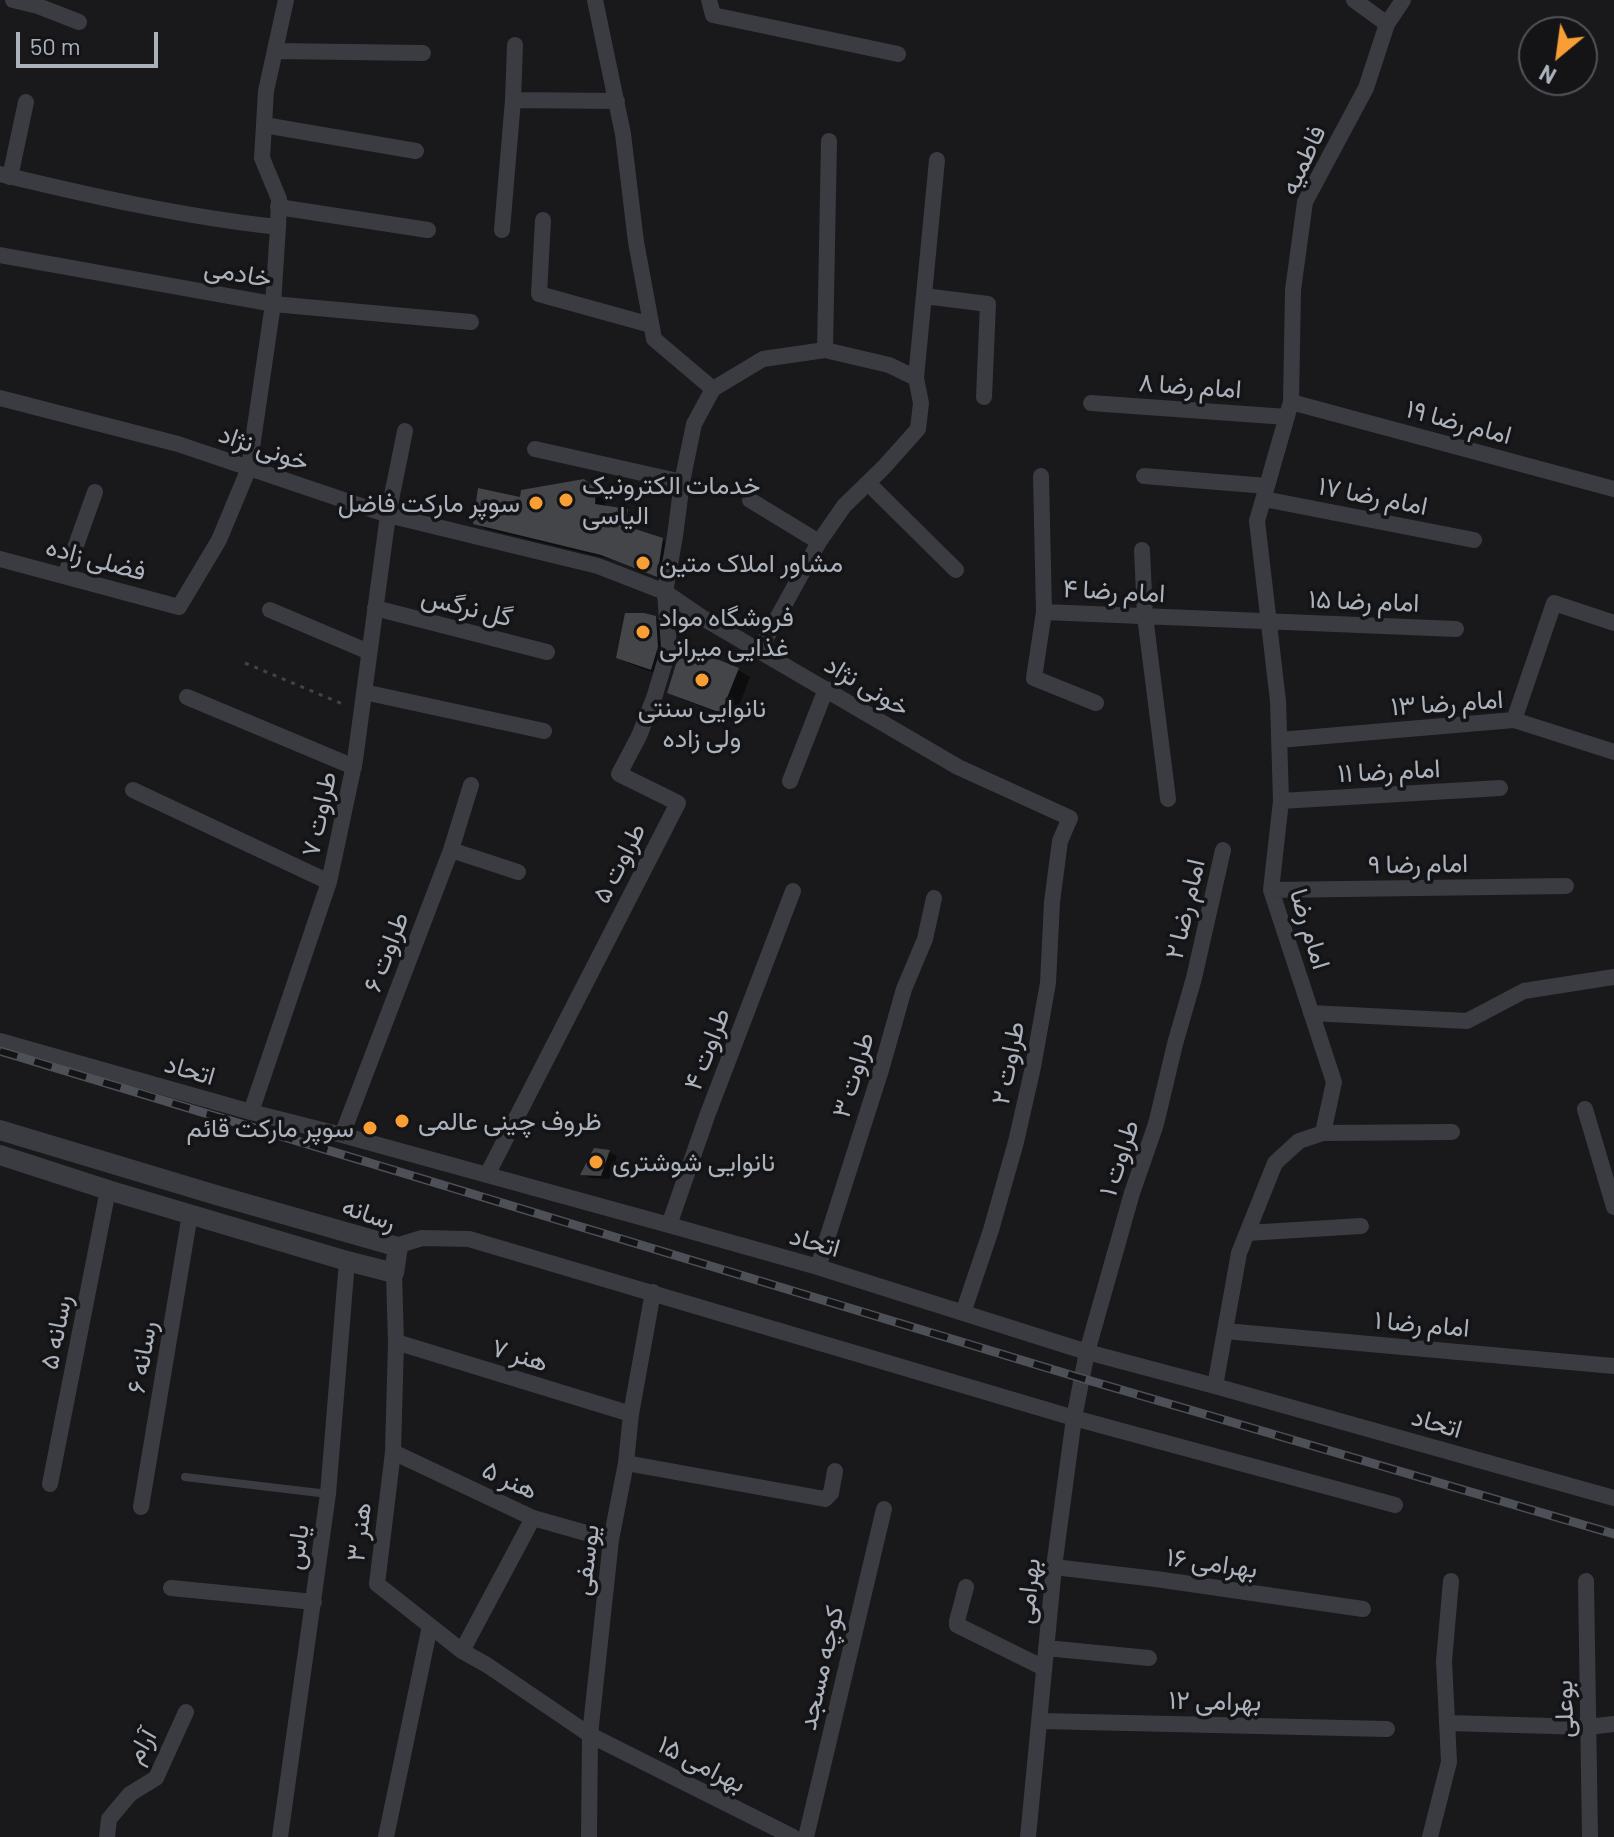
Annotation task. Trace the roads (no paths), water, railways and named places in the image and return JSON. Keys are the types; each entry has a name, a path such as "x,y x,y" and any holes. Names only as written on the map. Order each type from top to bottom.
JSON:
{"street":[{"path":"13,0 79,22"},
{"path":"249,468 273,304 278,227 279,199 262,158 266,91 286,0"},
{"path":"595,0 623,134 636,242 654,339 713,389"},
{"path":"709,0 713,15 898,54"},
{"path":"1354,0 1387,24"},
{"name":"فاطمیه","path":"1289,409 1293,290 1305,202 1366,88 1387,24 1403,0"},
{"path":"502,230 515,45"},
{"path":"275,51 423,53"},
{"path":"513,100 617,101"},
{"path":"26,102 5,176 236,223 278,227"},
{"path":"264,125 416,151"},
{"path":"825,350 829,141"},
{"path":"759,651 819,542 844,506 918,429 921,403 916,378 937,160"},
{"path":"278,207 428,230"},
{"path":"543,220 539,294 651,325"},
{"name":"خادمی","path":"0,255 273,304 471,322"},
{"path":"924,296 988,304 984,397"},
{"path":"665,592 694,424 713,389 763,359 825,350 889,365 916,378"},
{"name":"خونی نژاد","path":"0,398 178,444 388,515 598,566 665,592 703,618 958,767 1070,818"},
{"name":"امام رضا ۸","path":"1091,403 1289,409"},
{"name":"امام رضا ۱۹","path":"1289,409 1614,489"},
{"name":"امام رضا","path":"1289,409 1257,521 1278,701 1281,801 1271,890 1334,1082 1323,1133"},
{"name":"طراوت ۷","path":"251,1112 329,882 354,767 388,515 405,431"},
{"path":"535,449 682,482"},
{"name":"فضلی زاده","path":"0,559 179,607 219,540 249,468"},
{"name":"امام رضا ۴","path":"1041,476 1044,612 1269,621"},
{"name":"امام رضا ۱۷","path":"1144,476 1265,492 1474,540"},
{"path":"868,483 956,570"},
{"path":"65,576 95,492"},
{"path":"750,500 819,542"},
{"path":"1142,550 1145,616 1168,799"},
{"name":"طراوت ۵","path":"487,1175 678,803 619,774 639,736 669,648 665,592"},
{"path":"1514,720 1554,603 1614,623"},
{"name":"گل نرگس","path":"375,608 547,652"},
{"path":"270,610 369,652"},
{"path":"1044,612 1034,678 1096,703"},
{"name":"امام رضا ۱۵","path":"1269,621 1456,629"},
{"path":"790,781 826,689"},
{"path":"364,692 544,731"},
{"path":"187,697 354,767"},
{"name":"امام رضا ۱۳","path":"1279,740 1514,720 1614,752"},
{"name":"طراوت ۶","path":"342,1135 451,850 471,785"},
{"name":"امام رضا ۱۱","path":"1281,801 1500,788"},
{"path":"133,790 329,882"},
{"name":"طراوت ۲","path":"963,1313 1016,1142 1033,1067 1048,983 1052,902 1060,841 1070,818"},
{"path":"451,850 518,872"},
{"name":"امام رضا ۲","path":"1194,978 1223,850"},
{"name":"امام رضا ۹","path":"1271,890 1566,886"},
{"name":"طراوت ۴","path":"669,1225 793,891"},
{"name":"طراوت ۳","path":"818,1267 904,989 925,939 934,898"},
{"path":"1311,1013 1467,1021 1524,991 1614,977"},
{"name":"طراوت ۱","path":"1087,1352 1132,1193 1156,1124 1194,978"},
{"name":"اتحاد","path":"0,1041 818,1267 1087,1352 1614,1498"},
{"path":"1585,1109 1614,1207"},
{"name":"رسانه","path":"0,1130 396,1246 394,1273 108,1190 0,1155"},
{"path":"1215,1386 1239,1253 1275,1163 1299,1141 1323,1133 1452,1132"},
{"name":"رسانه ۵","path":"50,1484 108,1190"},
{"name":"رسانه ۶","path":"141,1507 190,1214"},
{"path":"1247,1233 1361,1226"},
{"path":"396,1246 422,1238 469,1239 1074,1418 1395,1505"},
{"name":"یاس","path":"280,1837 328,1494 347,1261"},
{"name":"هنر ۳","path":"394,1273 393,1452 377,1584 462,1651 590,1735"},
{"name":"یوسفی","path":"589,1837 590,1735 611,1540 653,1292"},
{"name":"امام رضا ۱","path":"1225,1331 1614,1366"},
{"name":"هنر ۷","path":"396,1342 631,1414"},
{"name":"بهرامی","path":"1028,1837 1054,1567 1074,1418 1087,1352"},
{"name":"هنر ۵","path":"393,1452 533,1518 611,1540"},
{"path":"626,1463 825,1499 830,1496 835,1471"},
{"name":"کوچه مسجد","path":"806,1837 884,1509"},
{"path":"462,1651 533,1518"},
{"name":"بهرامی ۱۶","path":"1054,1567 1363,1609"},
{"path":"1430,1837 1449,1762 1444,1661 1451,1581"},
{"name":"بوعلی","path":"1586,1581 1590,1837"},
{"path":"966,1587 957,1625 1044,1668"},
{"path":"171,1588 314,1602"},
{"path":"386,1837 430,1626"},
{"path":"1046,1648 1149,1658"},
{"name":"آرام","path":"107,1837 109,1819 130,1794 156,1778 186,1712"},
{"name":"بهرامی ۱۲","path":"1041,1721 1387,1729"},
{"path":"1447,1723 1588,1727 1614,1724"},
{"name":"بهرامی ۱۵","path":"590,1735 793,1837"}],"lane":[{"path":"185,1477 328,1494"}],"railway":[{"path":"0,1051 1074,1376 1614,1534"}],"place":[{"name":"خدمات الکترونیک الیاسی","path":"566,500"},
{"name":"سوپر مارکت فاضل","path":"536,503"},
{"name":"مشاور املاک متین","path":"643,563"},
{"name":"فروشگاه مواد غذایی میرانی","path":"643,632"},
{"name":"نانوایی سنتی ولی زاده","path":"702,680"},
{"name":"ظروف چینی عالمی","path":"402,1121"},
{"name":"سوپر مارکت قائم","path":"370,1128"},
{"name":"نانوایی شوشتری","path":"596,1162"}]}
